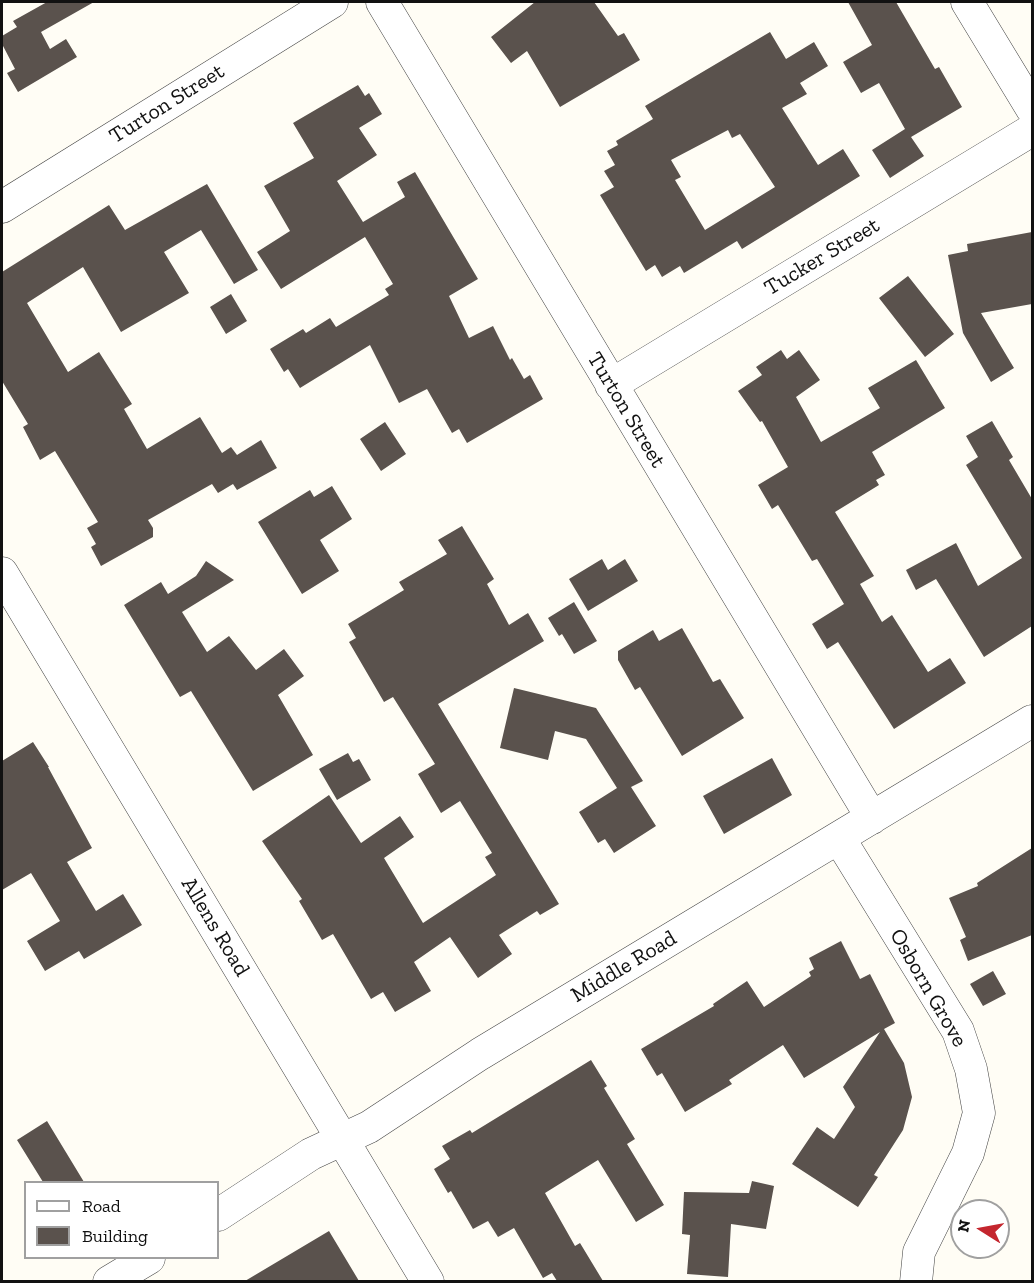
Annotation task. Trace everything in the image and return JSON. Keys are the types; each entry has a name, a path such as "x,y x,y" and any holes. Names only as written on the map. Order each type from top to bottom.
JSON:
{"street":[{"name":"Turton Street","path":"2,207 332,2"},
{"name":"Turton Street","path":"382,2 872,818"},
{"path":"967,2 1032,109"},
{"name":"Tucker Street","path":"611,385 1032,129"},
{"name":"Allens Road","path":"2,573 428,1281"},
{"name":"Middle Road","path":"219,1214 311,1154 369,1127 480,1054 1032,721"},
{"name":"Osborn Grove","path":"839,838 958,1031 971,1070 979,1113 968,1153 919,1252 916,1281"},
{"path":"109,1281 146,1259"}],"building":[{"path":"47,2 94,2 41,32 50,49 66,39 77,57 18,92 7,73 15,69 2,44 2,36 17,27 13,21"},
{"path":"535,2 594,2 618,36 624,33 640,60 560,107 527,51 511,63 491,37"},
{"path":"848,2 896,2 935,69 939,67 962,107 911,137 924,156 890,178 872,150 905,129 879,83 861,93 843,62 872,45"},
{"path":"770,32 786,59 814,42 828,66 800,83 807,94 782,108 818,165 843,149 860,176 742,249 737,241 684,273 680,266 662,277 655,265 646,271 600,195 614,187 604,171 615,165 607,151 618,145 616,141 653,119 645,106","holes":["728,130 732,138 740,134 775,187 705,230 675,180 681,177 671,160"]},
{"path":"358,85 365,96 369,93 382,114 359,128 377,155 337,181 363,222 405,197 397,182 415,172 478,279 449,296 469,338 493,326 510,360 512,358 524,379 530,375 543,399 467,443 459,429 452,433 427,389 399,403 370,345 300,388 288,369 284,372 270,349 303,329 306,333 330,318 336,327 389,295 385,289 393,284 365,237 281,289 257,252 290,231 264,186 314,158 293,123"},
{"path":"207,184 258,270 234,284 201,230 164,252 189,293 121,332 83,267 27,303 68,372 99,352 132,404 124,409 147,449 200,417 222,453 231,447 237,455 261,440 277,468 237,490 233,484 218,493 212,484 148,520 153,528 153,537 101,566 91,547 96,544 87,528 98,522 55,451 40,460 23,427 28,424 2,381 2,272 109,205 125,230"},
{"path":"1032,232 1032,304 981,313 1014,368 991,382 963,333 948,255 968,251 967,244"},
{"path":"908,276 954,334 925,357 879,298"},
{"path":"231,294 247,321 226,334 210,307"},
{"path":"781,350 787,359 799,350 820,380 796,397 821,442 880,408 868,388 916,360 945,408 872,452 885,475 876,480 879,485 835,512 874,576 860,584 882,622 892,615 928,672 950,658 966,683 894,729 838,642 827,649 812,624 844,604 817,559 812,561 778,505 772,509 758,485 788,467 762,421 760,422 738,391 762,375 756,367"},
{"path":"992,421 1013,457 1009,460 1032,499 1032,626 984,657 936,579 916,590 906,570 956,543 978,586 1022,558 966,465 978,457 966,436"},
{"path":"385,422 406,454 381,471 360,439"},
{"path":"332,486 352,519 320,540 339,571 302,594 258,522 310,490 314,497"},
{"path":"462,526 494,579 487,584 509,625 528,613 544,641 438,704 559,904 540,915 537,911 499,935 512,954 478,978 450,937 414,962 431,991 395,1012 383,992 371,999 333,934 322,940 299,901 302,899 262,841 329,795 361,843 400,816 414,837 384,858 423,923 496,875 485,857 492,853 460,801 441,813 418,774 435,764 393,697 384,702 349,642 356,638 348,624 404,590 399,582 447,554 438,540"},
{"path":"602,559 608,570 625,559 638,581 588,611 569,579"},
{"path":"206,561 234,580 182,612 207,652 229,636 256,670 284,649 304,676 278,695 313,755 253,791 191,691 180,697 124,605 161,582 168,594 196,576"},
{"path":"574,602 597,641 574,654 562,634 559,636 548,618"},
{"path":"682,628 713,682 720,679 744,718 682,756 640,687 635,690 618,660 618,651 653,630 659,641"},
{"path":"514,688 596,708 643,781 631,787 656,826 614,853 605,839 598,843 579,812 617,788 586,739 555,731 548,760 500,748"},
{"path":"33,742 49,767 92,848 67,862 96,911 123,894 142,925 84,959 79,951 45,971 27,941 60,921 31,873 2,890 2,761"},
{"path":"348,753 353,762 359,759 371,780 337,800 319,769"},
{"path":"772,758 792,795 724,834 703,796"},
{"path":"1032,848 1032,935 968,961 960,940 966,937 949,898 978,886 977,883"},
{"path":"841,941 860,979 870,974 895,1023 884,1029 904,1063 912,1097 903,1130 874,1175 878,1177 858,1207 792,1164 817,1127 834,1139 855,1107 843,1087 880,1032 804,1078 783,1045 729,1080 732,1084 685,1112 662,1073 657,1076 641,1049 714,1006 713,1004 747,981 764,1007 811,976 809,972 814,969 809,958"},
{"path":"993,971 1006,994 983,1006 970,984"},
{"path":"591,1060 607,1086 604,1088 635,1139 627,1144 664,1205 636,1222 598,1160 545,1193 575,1246 580,1243 603,1281 557,1281 552,1273 543,1278 514,1228 498,1237 488,1221 473,1229 451,1191 448,1193 434,1169 450,1159 442,1146 470,1130 472,1133"},
{"path":"47,1121 83,1181 42,1181 17,1140"},
{"path":"752,1181 774,1186 766,1229 731,1224 728,1277 687,1274 690,1235 682,1234 684,1192 749,1193"},
{"path":"329,1231 359,1281 245,1281"}]}
